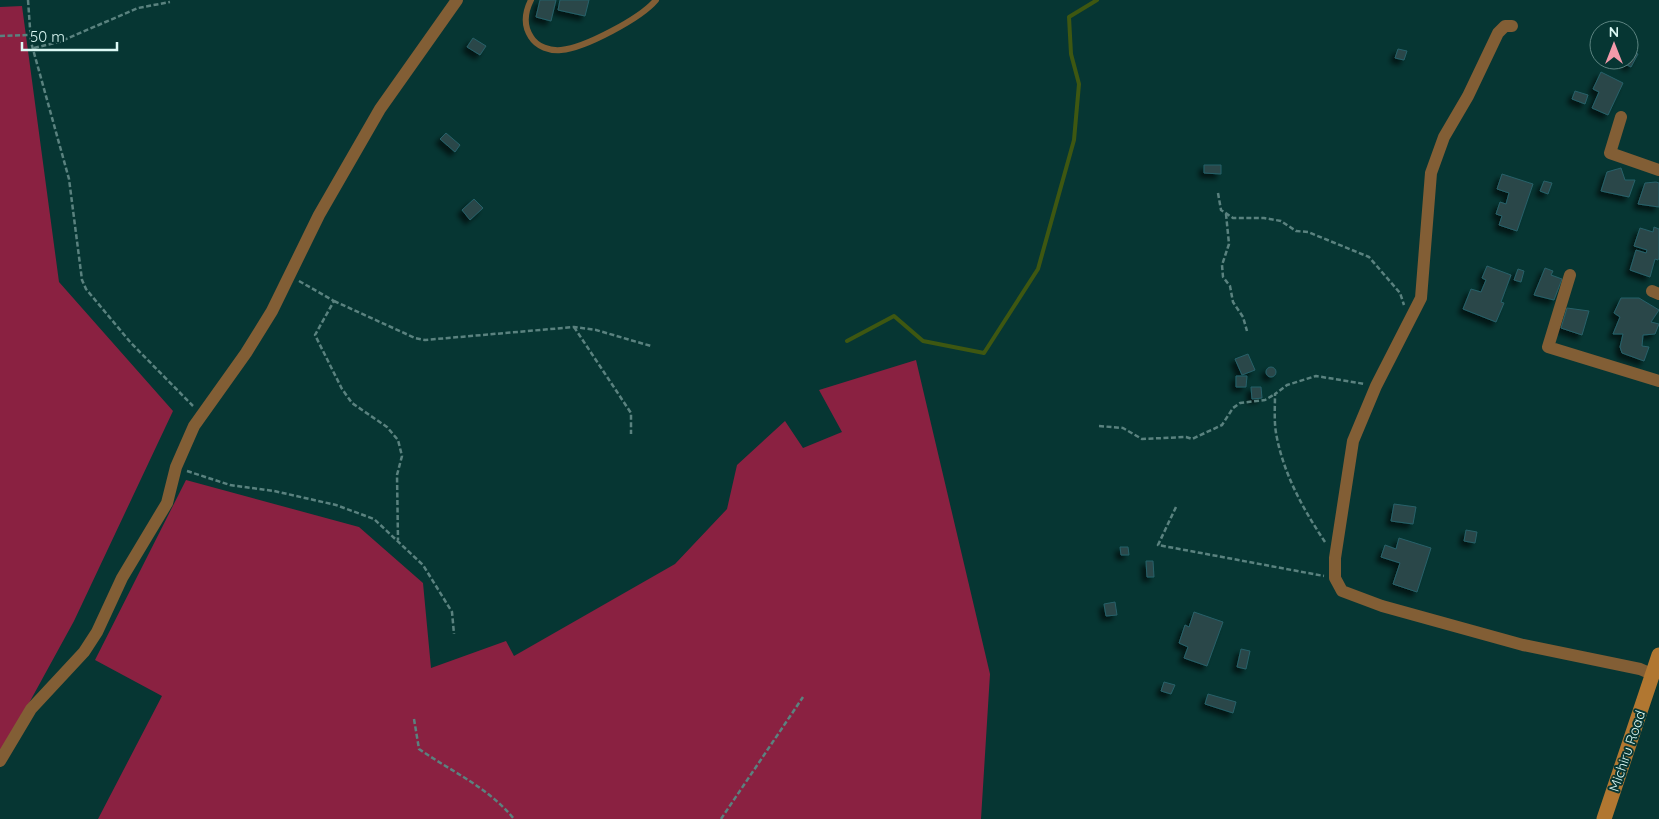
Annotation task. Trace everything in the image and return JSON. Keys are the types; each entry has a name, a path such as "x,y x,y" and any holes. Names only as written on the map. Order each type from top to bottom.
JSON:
{"street":[{"path":"0,761 32,709 84,652 97,632 122,578 168,503 176,468 187,440 201,415 256,338 364,134 457,0"},
{"path":"1512,26 1505,26 1498,33 1472,88 1444,137 1431,172 1421,298 1410,323 1376,386 1353,441 1335,558 1335,578 1342,591 1382,606 1523,645 1640,669 1654,674"},
{"path":"1621,117 1610,153 1659,170"},
{"path":"1570,275 1548,347 1659,381"},
{"name":"Michiru Road","path":"1604,819 1659,655"}],"lane":[{"path":"531,0 526,18 530,36 546,49 560,50 579,45 605,33 649,9 656,0"}],"path":[{"path":"28,0 30,35 69,179 82,280 86,290 131,343 201,415"},
{"path":"34,48 59,42 138,8 170,2"},
{"path":"0,36 30,35"},
{"path":"1218,193 1221,210 1234,218 1281,221 1296,231 1308,232 1369,257 1400,294 1410,323"},
{"path":"1226,214 1229,244 1222,265 1223,277 1230,286 1233,302 1243,317 1247,331"},
{"path":"289,276 334,301 415,338 425,340 574,327 596,330 651,346"},
{"path":"334,301 318,328 315,336 316,341 352,403 387,426 398,440 402,456 397,475 398,540"},
{"path":"574,327 631,413 631,434"},
{"path":"1098,426 1123,428 1142,439 1186,437 1192,439 1222,425 1233,408 1240,403 1265,400 1287,384 1316,376 1376,386"},
{"path":"1275,394 1275,432 1291,482 1306,514 1335,558"},
{"path":"176,468 217,482 274,491 350,509 374,519 423,565 452,612 454,634"},
{"path":"1176,507 1158,545 1335,578"},
{"path":"721,819 802,697"},
{"path":"414,719 419,749 449,770 485,790 514,819"}],"shaded area":[{"path":"22,6 59,282 173,411 74,621 0,756 0,7"},
{"path":"916,360 990,674 981,819 98,819 162,696 95,660 186,480 359,527 423,583 431,668 506,641 514,656 675,564 727,509 737,465 785,421 803,448 842,432 819,390"}],"building":[{"path":"540,0 556,0 551,21 536,17"},
{"path":"560,0 589,0 585,16 558,10"},
{"path":"473,38 486,46 480,55 467,47"},
{"path":"1398,49 1407,51 1404,60 1395,58"},
{"path":"1601,72 1623,83 1608,115 1592,108 1599,92 1593,89"},
{"path":"1575,91 1588,95 1585,104 1572,99"},
{"path":"446,133 460,145 455,152 440,139"},
{"path":"1204,165 1221,165 1221,174 1204,173"},
{"path":"1621,168 1625,180 1635,180 1629,197 1601,191 1607,172"},
{"path":"1502,174 1533,184 1517,231 1499,225 1502,216 1496,214 1500,202 1506,204 1509,193 1497,189"},
{"path":"1544,181 1552,183 1548,194 1540,191"},
{"path":"1645,183 1659,183 1659,207 1638,204"},
{"path":"474,199 483,208 470,220 462,210"},
{"path":"1654,227 1659,229 1659,258 1658,260 1655,259 1650,277 1630,270 1636,250 1646,253 1647,250 1634,246 1640,228 1653,232"},
{"path":"1487,266 1511,275 1501,302 1504,303 1496,322 1463,309 1471,289 1481,292 1486,280 1482,278"},
{"path":"1545,268 1553,271 1551,275 1562,279 1554,300 1534,295"},
{"path":"1518,269 1524,271 1521,282 1514,280"},
{"path":"1621,298 1639,298 1659,310 1651,322 1659,324 1655,334 1643,335 1642,346 1649,347 1644,361 1622,353 1620,347 1623,334 1613,334 1620,317 1614,313"},
{"path":"1567,308 1589,311 1582,335 1561,328"},
{"path":"1248,354 1255,370 1242,375 1235,359"},
{"path":"1269,367 1273,367 1276,372 1275,376 1269,377 1266,374 1266,370"},
{"path":"1236,376 1247,376 1246,387 1236,387"},
{"path":"1251,387 1261,387 1262,398 1252,399"},
{"path":"1394,504 1416,507 1413,524 1391,521"},
{"path":"1466,530 1477,532 1475,543 1464,541"},
{"path":"1399,538 1431,548 1417,592 1393,584 1400,563 1381,557 1385,545 1396,549"},
{"path":"1120,547 1128,547 1129,555 1121,555"},
{"path":"1146,561 1153,561 1154,577 1147,577"},
{"path":"1115,602 1117,615 1106,616 1104,604"},
{"path":"1194,612 1223,622 1207,666 1184,658 1188,647 1179,643 1185,625 1189,627"},
{"path":"1241,649 1250,651 1246,669 1237,667"},
{"path":"1164,682 1175,685 1171,694 1161,691"},
{"path":"1208,694 1236,702 1233,713 1205,704"}],"waterway":[{"path":"847,341 894,316 923,341 984,353 1038,269 1074,140 1079,84 1071,54 1069,17 1097,0"}]}
